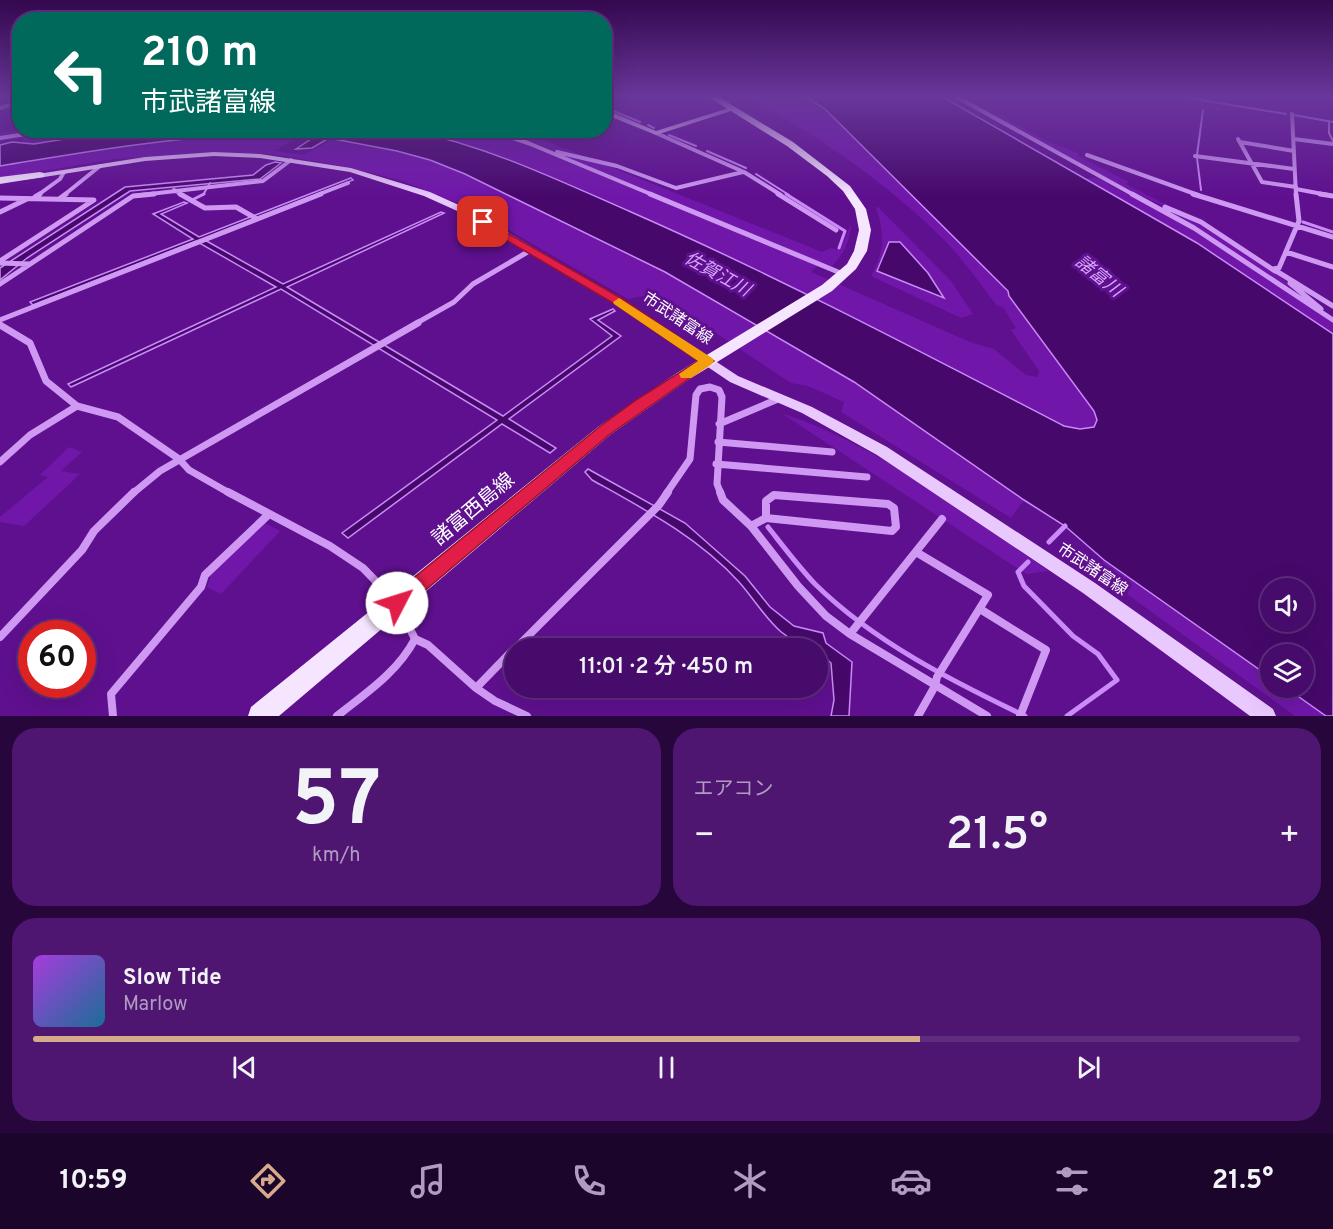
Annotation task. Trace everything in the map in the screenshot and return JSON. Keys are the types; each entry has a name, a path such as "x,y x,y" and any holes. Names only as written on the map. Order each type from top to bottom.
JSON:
{"main road":[{"path":"648,129 656,133 667,129"},
{"path":"763,129 818,165 838,181 856,201 864,219 866,238 857,259 839,278"},
{"name":"市武諸富線","path":"40,175 155,158 214,154 260,156 351,171 427,194 467,213 617,301 734,379 807,410 882,452 1089,588 1266,716"},
{"path":"0,181 40,175"},
{"name":"諸富西島線","path":"260,716 642,403 839,278"}],"street":[{"path":"1012,129 1194,228 1330,318"},
{"path":"1273,269 1279,268 1298,227 1293,129"},
{"path":"656,133 744,172 836,230"},
{"path":"510,138 548,152 839,278"},
{"path":"1294,139 1333,144"},
{"path":"1294,152 1239,141 1254,164 1262,182 1333,196"},
{"path":"548,152 617,166 669,188 744,172"},
{"path":"1087,155 1185,191 1333,237"},
{"path":"1195,156 1294,169"},
{"path":"0,284 26,264 128,198 139,194 263,181 291,160"},
{"path":"58,199 100,166"},
{"path":"0,212 32,198 60,179 64,172"},
{"path":"348,183 0,320 3,328 30,343 46,381 77,406 118,417 179,459 189,470 268,515 330,546 363,568 397,603 415,639 428,645 476,688 495,701 527,716"},
{"path":"174,190 205,208 236,207 255,218"},
{"path":"0,198 94,200 1,263"},
{"path":"1151,204 1201,222 1333,306"},
{"path":"0,637 82,550 94,531 122,502 179,459 454,302 473,284 531,250"},
{"path":"1286,252 1333,267"},
{"path":"1,263 26,264"},
{"path":"1273,269 1320,307 1330,318"},
{"path":"526,638 659,505 690,459 696,395 700,389 710,387 718,390 722,397 716,464 717,484 723,500 751,526 798,586 826,616 850,634 938,678 987,716"},
{"path":"719,424 778,399"},
{"path":"0,462 30,435 77,406"},
{"path":"718,442 832,452"},
{"path":"716,464 867,477"},
{"path":"751,526 766,518 892,531 896,527 894,508 888,504 774,495 766,501 766,518"},
{"path":"113,716 111,694 201,587 205,575 268,515"},
{"path":"850,634 942,519"},
{"path":"916,552 988,595 918,716"},
{"path":"980,609 1046,650 1021,714"},
{"path":"337,716 390,673 409,653 415,639"},
{"path":"476,688 504,660"}],"shaded area":[{"path":"803,129 852,129 1007,283 1103,409 1106,447 407,138 539,138 822,252 831,248 840,250 851,224 848,242 832,266 821,262 811,272 970,342 994,349 1026,375 1038,377 1039,371 1011,330 1016,328 1003,307 997,306 947,243 917,214 871,176"},
{"path":"990,129 999,129 1086,179 1096,177 1189,228 1333,322 1333,345"},
{"path":"1016,129 1025,129 1044,140 1078,153 1078,156 1129,182 1126,184 1190,217 1142,196"},
{"path":"12,131 12,138 24,138 0,141 0,133"},
{"path":"24,138 74,138 34,144 21,143"},
{"path":"196,138 296,138 275,151 304,155 332,139 329,138 350,138 453,161 673,270 937,416 1260,647 1260,691 1095,571 1103,560 1065,526 1024,500 1011,518 841,412 844,402 808,386 791,383 710,329 695,333 643,296 628,299 472,209 403,181 348,167 272,154 213,152 114,159 0,178 0,166"},
{"path":"1159,206 1202,224 1278,275 1316,307"},
{"path":"876,207 951,281 973,314 961,318 871,276 879,258 882,242"},
{"path":"781,413 851,442 886,461 953,504 1049,571 1026,574"},
{"path":"69,447 82,452 61,471 80,474 24,526 0,522 0,517 48,477 40,475"},
{"path":"265,523 280,531 221,594 207,587 211,575"},
{"path":"1314,697 1333,716 1295,716 1270,698"}],"water":[{"path":"846,129 999,129 1197,243 1333,334 1333,716 1326,716 1301,698 1314,698 1314,644 1260,644 1260,670 1104,560 1065,526 854,382 665,272 465,174 430,160 329,138 442,138 522,165 741,262 1064,426 1080,429 1094,427 1097,420 1094,411 1009,296 1008,291"},
{"path":"71,138 195,138 0,166 0,145 12,142 34,144"},
{"path":"312,138 329,138 312,148 296,149"},
{"path":"281,163 260,179 130,191 27,258 0,280 0,268 125,187 253,175 266,165"},
{"path":"351,178 353,180 203,239 283,284 441,212 444,213 287,287 503,416 612,336 590,319 613,309 615,311 598,320 621,336 509,419 556,448 550,453 502,424 348,538 342,533 497,420 281,289 71,387 68,384 276,287 196,241 33,305 30,302 193,239 153,214 184,202 187,203 161,214 199,237"},
{"path":"889,242 900,242 928,273 944,298 877,271"},
{"path":"588,469 685,523 745,576 770,607 794,626 823,633 824,638 790,638 772,624 739,582 706,551 670,525 592,480 585,472"},
{"path":"828,644 852,662 849,716 831,716 834,700 831,663 828,660"}],"waterway":[{"path":"1197,155 1200,129"},
{"path":"1329,129 1333,141"},
{"path":"669,135 696,146"},
{"path":"707,151 746,168"},
{"path":"1197,158 1201,190"},
{"path":"756,174 789,195"},
{"path":"203,194 210,183"},
{"path":"192,200 203,194"},
{"path":"786,194 845,231 839,248"},
{"path":"1303,222 1333,232"},
{"path":"1049,542 1065,526"},
{"path":"768,527 815,584 862,624 915,659 1025,716"},
{"path":"1028,562 1018,572 1024,586 1073,636 1098,654 1117,680 1067,716"}],"slow traffic":[{"path":"619,302 707,361 686,374"}],"route":[{"path":"397,603 604,432 642,403 707,361 617,301 483,222"}],"water label":[{"name":"佐賀江川","path":"717,275"},
{"name":"諸富川","path":"1098,277"}]}
